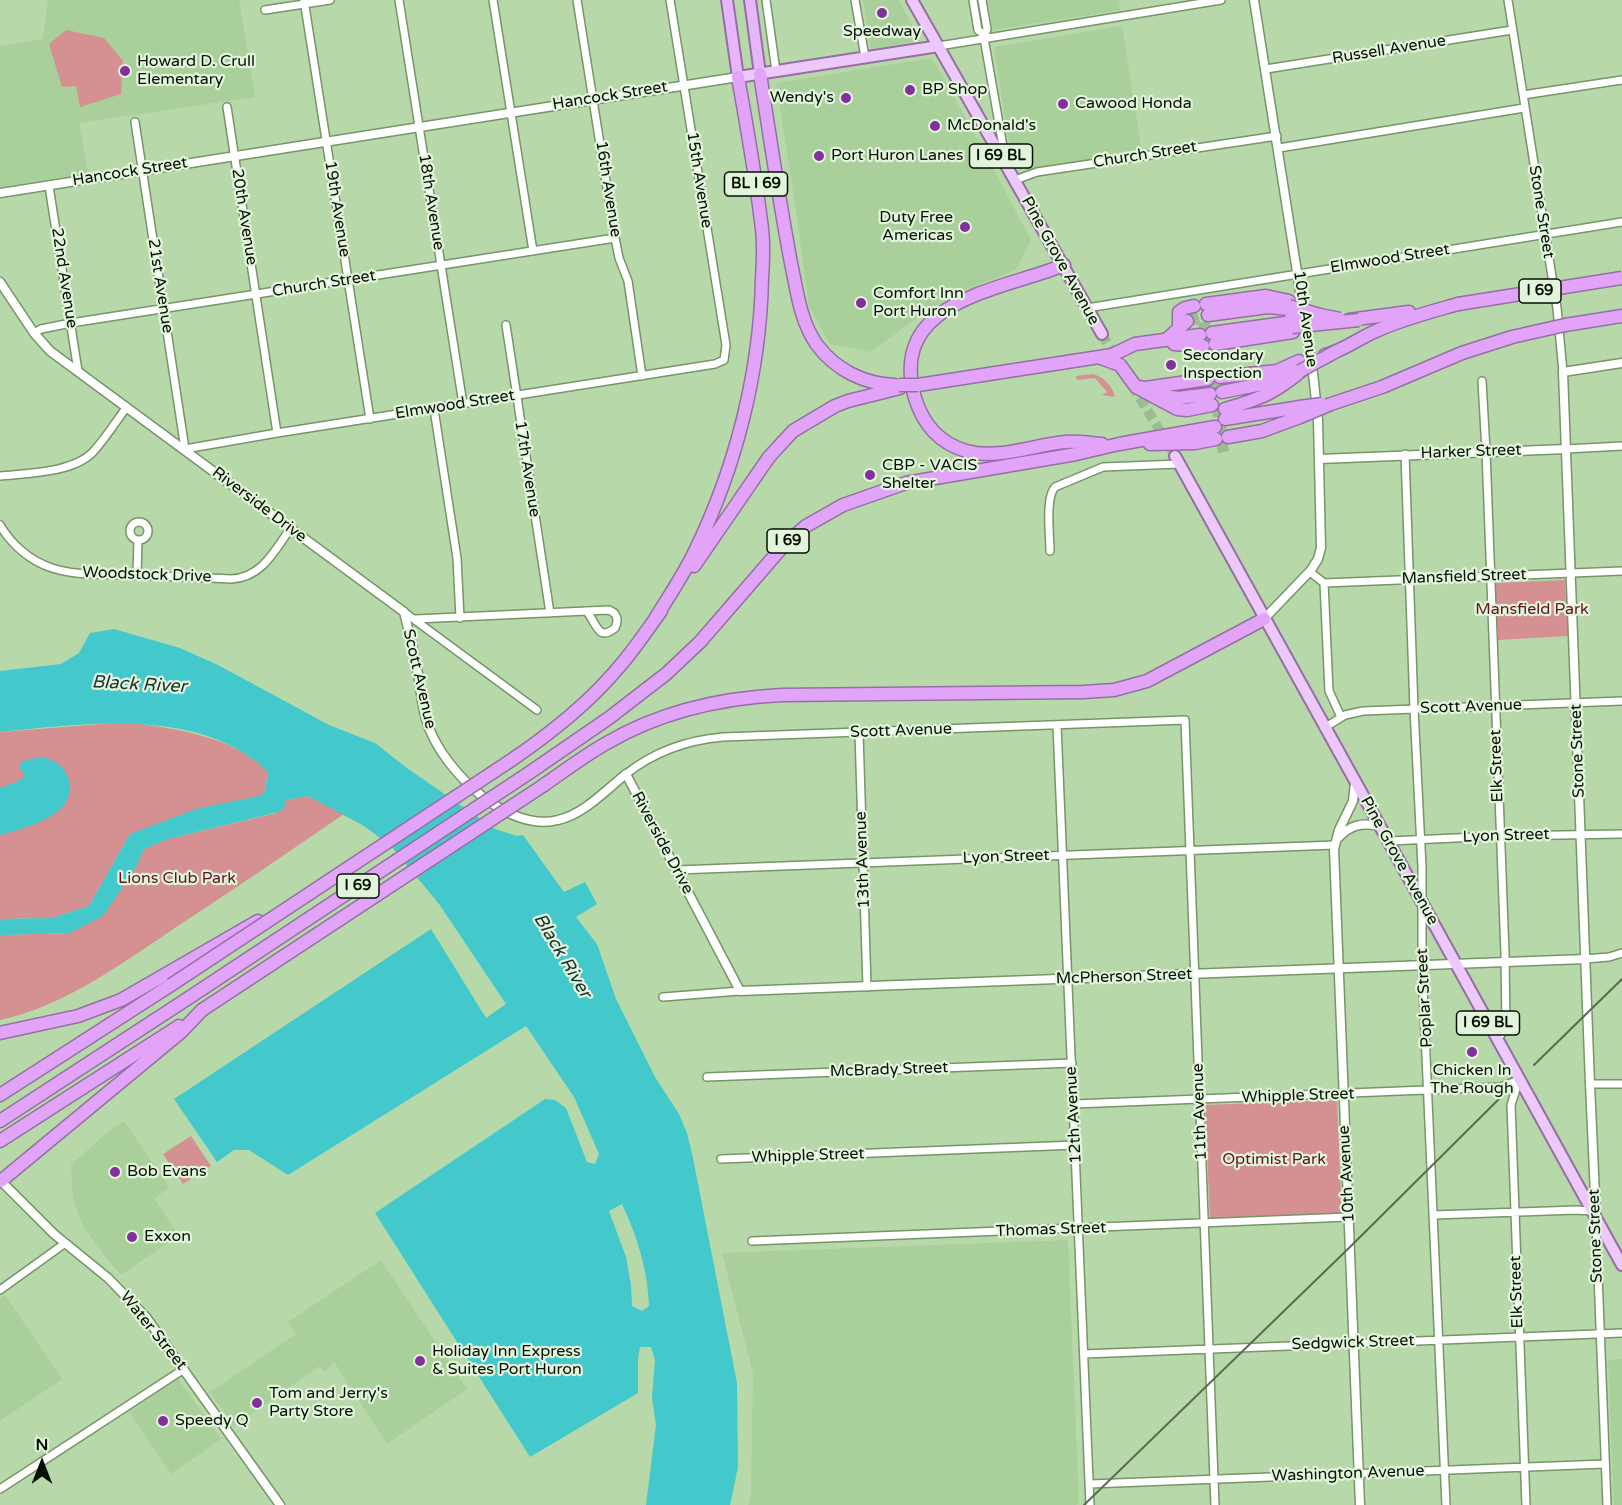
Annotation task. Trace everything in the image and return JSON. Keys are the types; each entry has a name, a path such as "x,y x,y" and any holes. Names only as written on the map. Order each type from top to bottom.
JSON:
{"highway":[{"path":"728,0 738,77"},
{"path":"750,0 784,228 800,307 808,330 834,363 851,375 900,387"},
{"name":"BL I 69","path":"656,617 695,551 717,501 751,384 762,293 762,229 738,77"},
{"path":"1064,265 944,309 930,322 919,338 909,366 911,382 920,413 928,427 945,441 965,450 981,453 998,453 1069,442 1139,443 1179,449 1219,413 1275,426 1300,412 1346,400"},
{"name":"I 69","path":"0,1095 171,985 551,733 602,687 632,651 778,446 799,427 848,401 900,387 1116,354 1127,346 1149,343 1194,329 1272,313 1355,320 1622,278"},
{"name":"I 69","path":"1194,329 1266,296 1291,316"},
{"name":"I 69","path":"1219,413 1277,371 1299,369 1390,325 1458,304"},
{"name":"I 69","path":"1194,329 1291,316 1322,318"},
{"name":"I 69","path":"1094,358 1105,359 1120,365 1142,389 1177,409 1219,413 1300,412 1346,400 1461,353 1527,333 1622,316"},
{"name":"I 69","path":"0,1121 609,718 671,669 712,629 784,545 817,519 856,498 906,483 1139,443 1264,397 1288,383 1299,369"},
{"name":"I 69","path":"1142,389 1145,388 1219,413"},
{"path":"0,1141 590,753 626,733 658,720 732,699 782,695 1114,690 1161,675 1264,619"},
{"path":"0,1033 91,1012 121,1000 314,889"},
{"path":"0,1181 180,1033 202,1010"}],"main road":[{"name":"Pine Grove Avenue","path":"912,0 1101,334"},
{"name":"Hancock Street","path":"738,77 939,46"},
{"name":"Pine Grove Avenue","path":"1177,460 1622,1265"}],"street":[{"path":"265,10 304,2 330,0"},
{"name":"18th Avenue","path":"399,0 463,404"},
{"path":"493,0 533,251"},
{"name":"16th Avenue","path":"577,0 615,238 628,281 642,376"},
{"name":"15th Avenue","path":"670,0 726,345 724,360"},
{"path":"766,0 776,71"},
{"path":"855,0 865,57"},
{"path":"973,0 978,30 984,36"},
{"path":"982,0 987,29 984,36 1006,163"},
{"name":"Hancock Street","path":"939,46 984,36 1221,0"},
{"name":"10th Avenue","path":"1254,0 1299,273 1314,384 1320,459 1322,543 1318,559 1310,572 1264,619"},
{"name":"Stone Street","path":"1508,0 1559,326 1563,372 1607,1505"},
{"name":"19th Avenue","path":"304,2 370,419"},
{"name":"Russell Avenue","path":"1266,69 1512,30"},
{"name":"Hancock Street","path":"0,193 738,77"},
{"path":"1523,95 1622,80"},
{"name":"20th Avenue","path":"227,107 278,433"},
{"path":"1279,148 1524,108"},
{"name":"21st Avenue","path":"135,122 185,449"},
{"name":"Church Street","path":"1015,180 1037,172 1277,136"},
{"name":"22nd Avenue","path":"49,186 78,371"},
{"name":"Elmwood Street","path":"1087,308 1622,222"},
{"name":"Church Street","path":"34,333 41,329 71,323 615,238"},
{"name":"Riverside Drive","path":"0,282 34,333 50,351 537,710"},
{"name":"17th Avenue","path":"506,325 550,613"},
{"name":"Elmwood Street","path":"185,449 715,364 724,360"},
{"path":"1563,372 1622,363"},
{"name":"Elk Street","path":"1482,381 1505,961 1506,1029 1497,1039"},
{"path":"0,476 56,469 80,462 93,452 126,408"},
{"path":"434,409 458,558 460,618"},
{"name":"Harker Street","path":"1320,459 1622,446"},
{"name":"Poplar Street","path":"1405,454 1420,840 1422,966 1446,1505"},
{"path":"1050,551 1049,500 1051,491 1058,485 1103,467 1177,460"},
{"name":"Woodstock Drive","path":"0,525 8,538 22,551 52,568 87,573 231,579 245,577 260,568 290,529"},
{"path":"137,575 138,540"},
{"name":"Mansfield Street","path":"1324,583 1622,571"},
{"path":"1310,572 1324,583 1329,691 1341,717"},
{"path":"416,619 460,618 586,611 611,610 616,616 615,628 608,632 600,632 586,611"},
{"name":"Scott Avenue","path":"404,612 429,729 449,763 485,798"},
{"name":"Scott Avenue","path":"1324,728 1341,717 1357,711 1622,701"},
{"name":"Scott Avenue","path":"626,774 662,752 704,739 723,737 1185,720"},
{"name":"11th Avenue","path":"1185,720 1215,1505"},
{"name":"12th Avenue","path":"1057,724 1090,1505"},
{"name":"13th Avenue","path":"859,733 867,987"},
{"name":"Riverside Drive","path":"485,798 519,818 532,821 553,821 576,813 626,774 740,992"},
{"name":"10th Avenue","path":"1355,783 1351,805 1340,827 1335,844 1360,1505"},
{"path":"1335,844 1347,829 1353,826 1366,824 1380,826"},
{"name":"Lyon Street","path":"1389,841 1622,834"},
{"name":"Lyon Street","path":"677,870 1335,844"},
{"path":"1585,959 1609,957 1622,953"},
{"name":"McPherson Street","path":"663,997 740,992 1585,959"},
{"name":"McBrady Street","path":"707,1077 1072,1062"},
{"name":"Elk Street","path":"1519,1080 1511,1105 1526,1505"},
{"name":"Whipple Street","path":"1074,1104 1501,1087 1519,1080"},
{"path":"1590,1084 1622,1084"},
{"name":"Whipple Street","path":"721,1159 1076,1145"},
{"name":"Water Street","path":"0,1181 64,1244 131,1301 165,1341 280,1505"},
{"path":"1434,1215 1576,1210 1594,1215"},
{"name":"Thomas Street","path":"752,1240 1349,1217"},
{"path":"0,1290 64,1244"},
{"name":"Sedgwick Street","path":"1084,1354 1622,1333"},
{"path":"0,1490 184,1370"},
{"name":"Washington Avenue","path":"1090,1484 1605,1464"}],"shaded area":[{"name":"Howard D. Crull Elementary","path":"48,0 239,0 255,97 79,123 88,173 0,187 0,46 43,39"},
{"path":"863,0 899,0 920,41 871,49"},
{"path":"988,0 1119,0 1120,10 993,30"},
{"path":"1122,26 1142,152 1026,170 1008,138 994,47"},
{"path":"932,58 1031,240 1016,270 953,295 871,352 830,344 809,307 776,83"},
{"path":"124,1121 169,1187 154,1199 179,1235 121,1275 82,1224 73,1199 71,1165 104,1135"},
{"path":"1068,1240 1079,1502 1076,1505 748,1505 751,1495 753,1373 722,1253"},
{"path":"381,1260 467,1389 387,1444 334,1362 325,1372 320,1366 234,1426 210,1392 296,1334 288,1322"},
{"path":"5,1295 62,1379 0,1421 0,1299"},
{"path":"1622,1359 1622,1505 1614,1505 1608,1360"},
{"path":"178,1379 221,1439 171,1474 129,1412"}],"green space":[{"path":"66,30 104,38 123,61 121,94 80,107 76,86 62,87 49,44"},
{"path":"1092,374 1107,382 1115,397 1102,395 1107,392 1095,378 1077,380 1076,376"},
{"name":"Mansfield Park","path":"1565,580 1568,636 1498,640 1495,583"},
{"path":"126,722 183,731 237,749 268,771 265,791 260,796 130,834 89,906 52,918 0,919 0,732"},
{"name":"Lions Club Park","path":"308,796 344,814 94,981 48,1005 0,1020 0,935 70,933 135,869 143,849 168,839 276,813 286,800"},
{"name":"Optimist Park","path":"1337,1100 1342,1215 1210,1220 1205,1105"},
{"path":"191,1136 211,1166 183,1184 163,1154"}],"water":[{"name":"Black River","path":"114,629 180,648 218,665 329,725 375,743 495,829 517,836 523,835 564,892 585,882 597,904 576,917 597,944 616,999 655,1077 679,1114 687,1133 693,1158 737,1383 738,1467 730,1505 646,1505 656,1425 652,1398 655,1360 651,1347 640,1347 638,1393 530,1457 375,1213 545,1099 555,1100 566,1108 587,1162 595,1164 599,1154 574,1097 526,1026 288,1175 249,1150 234,1150 217,1162 174,1099 431,929 486,1018 506,1004 439,904 391,846 364,826 308,796 286,800 284,809 278,812 168,839 144,849 135,869 103,916 70,933 0,935 0,919 52,918 89,906 130,834 196,809 259,796 265,791 268,772 240,751 209,737 176,728 140,724 104,724 0,732 0,671 61,664 79,653 90,633","holes":["622,1204 641,1254 646,1280 649,1306 642,1311 632,1306 626,1257 609,1211"]},
{"path":"39,757 55,762 66,773 70,788 64,805 52,816 35,824 0,835 0,788 19,781 25,776 19,767 21,762"}],"tunnel":[{"path":"1187,321 1208,315"},
{"path":"1199,329 1211,327"},
{"path":"1102,334 1118,361"},
{"path":"1201,340 1214,338"},
{"path":"1209,387 1221,384"},
{"path":"1132,385 1175,456"},
{"path":"1212,412 1225,409"},
{"path":"1215,433 1227,431"},
{"path":"1217,447 1228,445"}],"railway":[{"path":"1534,1065 1622,979"},
{"path":"1084,1505 1499,1099"}],"place":[{"name":"Speedway","path":"882,13"},
{"name":"Howard D. Crull Elementary","path":"125,71"},
{"name":"BP Shop","path":"910,90"},
{"name":"Wendy's","path":"846,98"},
{"name":"Cawood Honda","path":"1063,104"},
{"name":"McDonald's","path":"935,126"},
{"name":"Port Huron Lanes","path":"819,156"},
{"name":"Duty Free Americas","path":"965,227"},
{"name":"Comfort Inn Port Huron","path":"861,303"},
{"name":"Secondary Inspection","path":"1171,365"},
{"name":"CBP - VACIS Shelter","path":"870,475"},
{"name":"Chicken In The Rough","path":"1472,1052"},
{"name":"Bob Evans","path":"115,1172"},
{"name":"Exxon","path":"132,1237"},
{"name":"Holiday Inn Express & Suites Port Huron","path":"420,1361"},
{"name":"Tom and Jerry's Party Store","path":"257,1403"},
{"name":"Speedy Q","path":"163,1421"}]}
